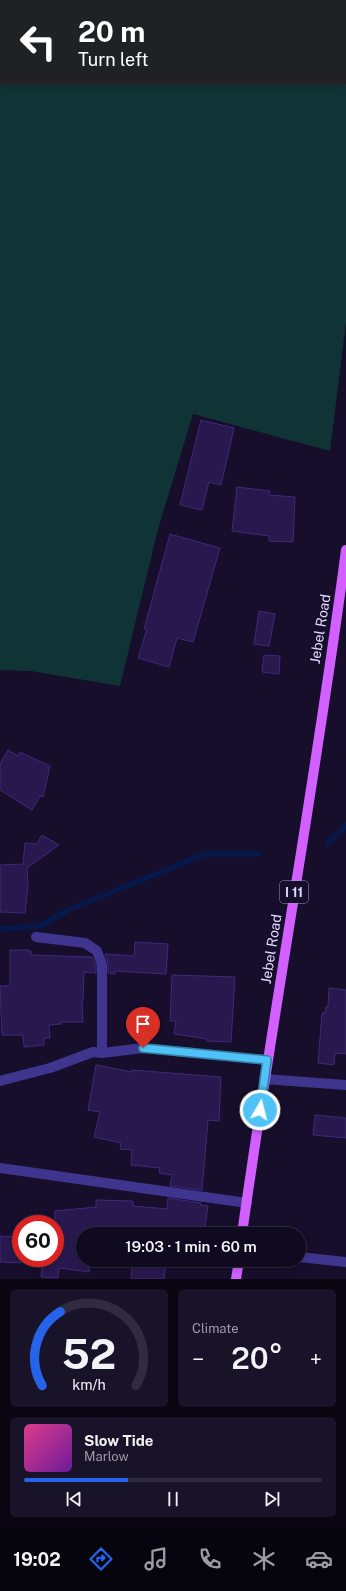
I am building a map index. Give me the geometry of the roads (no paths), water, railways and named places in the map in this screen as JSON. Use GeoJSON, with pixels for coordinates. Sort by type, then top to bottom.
{"type":"FeatureCollection","features":[{"type":"Feature","properties":{"kind":"main road","name":"Jebel Road"},"geometry":{"type":"LineString","coordinates":[[243,1227],[264,1079],[291,915],[346,550]]}},
{"type":"Feature","properties":{"kind":"main road"},"geometry":{"type":"LineString","coordinates":[[236,1279],[238,1267]]}},
{"type":"Feature","properties":{"kind":"street"},"geometry":{"type":"LineString","coordinates":[[36,937],[85,943],[97,951],[102,965],[102,1053]]}},
{"type":"Feature","properties":{"kind":"street"},"geometry":{"type":"LineString","coordinates":[[0,1081],[50,1068],[93,1052],[102,1053],[143,1048],[267,1060]]}},
{"type":"Feature","properties":{"kind":"street"},"geometry":{"type":"LineString","coordinates":[[264,1079],[346,1084]]}},
{"type":"Feature","properties":{"kind":"street"},"geometry":{"type":"LineString","coordinates":[[0,1168],[247,1203]]}},
{"type":"Feature","properties":{"kind":"street"},"geometry":{"type":"LineString","coordinates":[[306,1258],[346,1262]]}},
{"type":"Feature","properties":{"kind":"waterway"},"geometry":{"type":"LineString","coordinates":[[328,843],[346,825]]}},
{"type":"Feature","properties":{"kind":"waterway"},"geometry":{"type":"LineString","coordinates":[[0,929],[40,926],[68,910],[205,854],[259,854]]}}]}
